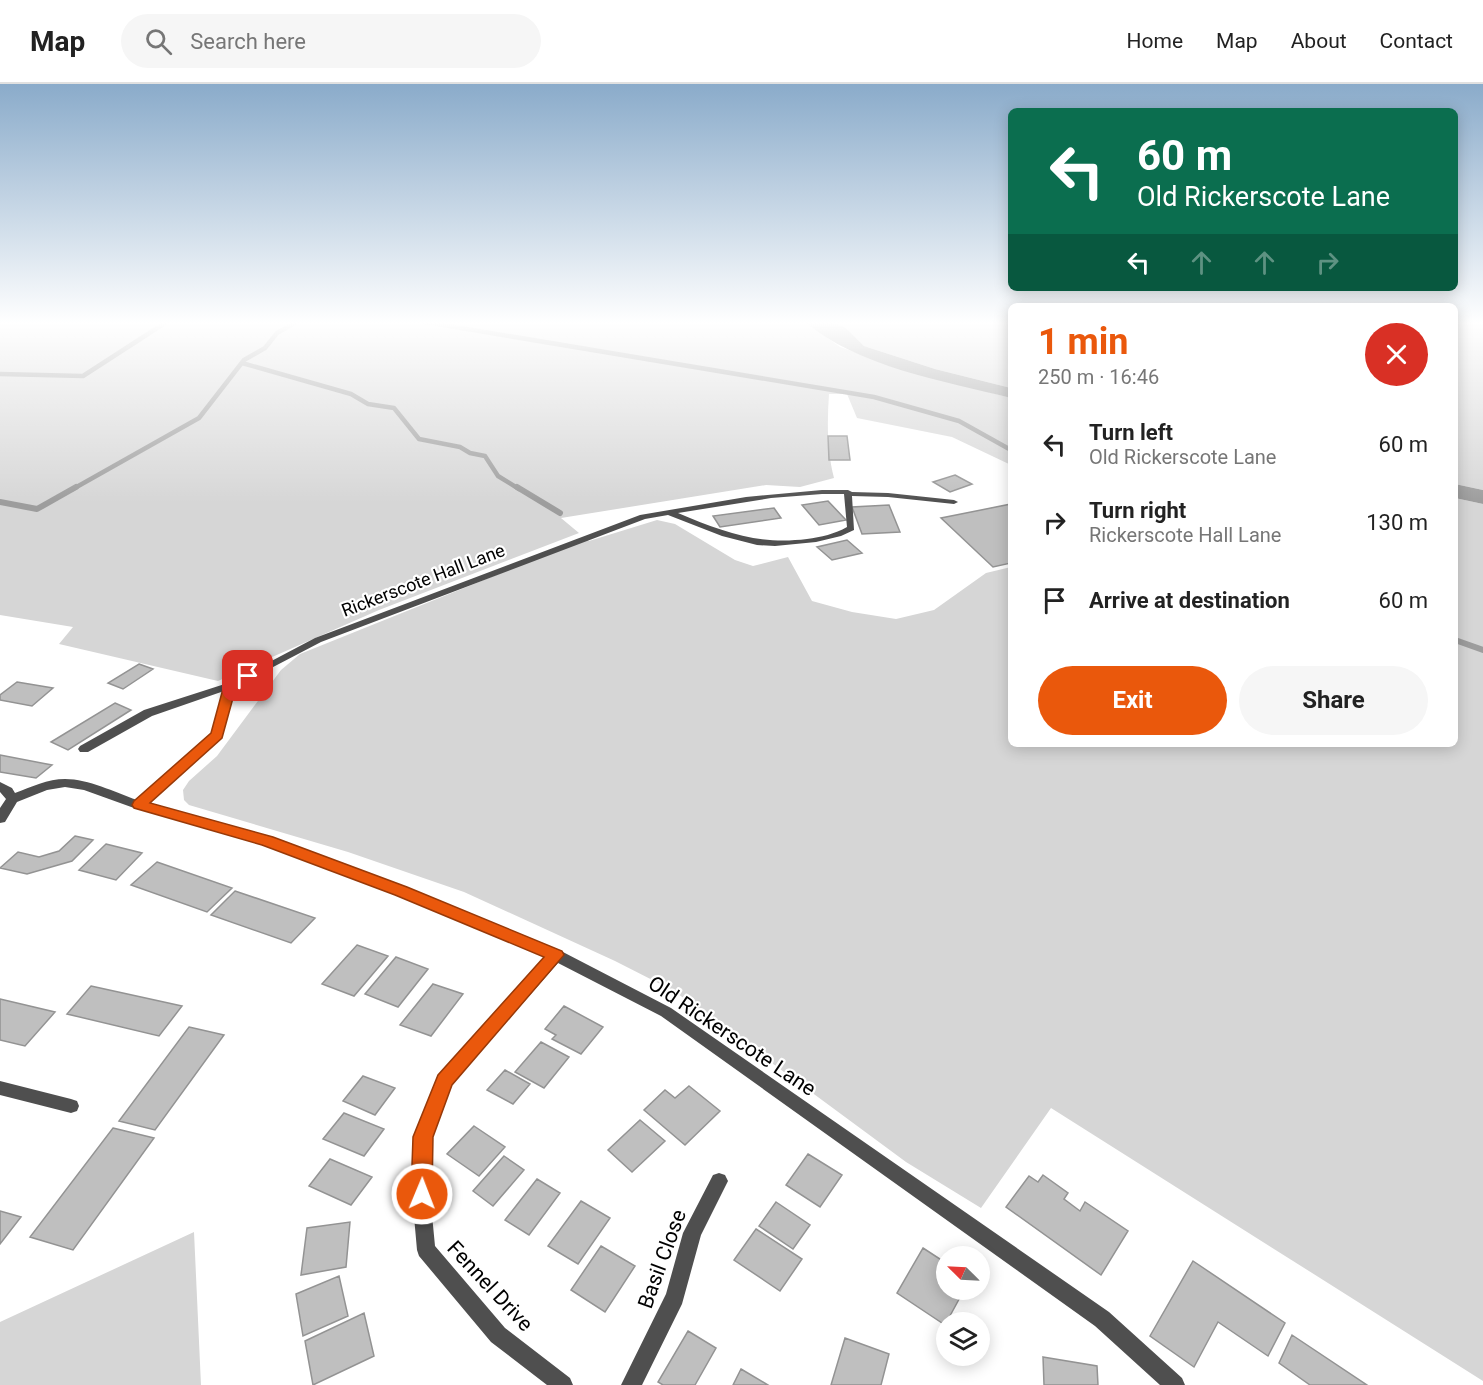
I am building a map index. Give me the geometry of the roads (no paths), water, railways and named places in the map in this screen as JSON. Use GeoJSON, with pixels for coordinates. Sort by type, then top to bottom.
{"type":"FeatureCollection","features":[{"type":"Feature","properties":{"kind":"street"},"geometry":{"type":"LineString","coordinates":[[84,749],[148,713],[231,685]]}},
{"type":"Feature","properties":{"kind":"street"},"geometry":{"type":"LineString","coordinates":[[139,805],[217,735],[231,685]]}},
{"type":"Feature","properties":{"kind":"street","name":"Old Rickerscote Lane"},"geometry":{"type":"LineString","coordinates":[[12,799],[45,786],[65,783],[86,786],[139,805],[267,841],[401,891],[556,955],[666,1012],[1102,1319],[1175,1385]]}},
{"type":"Feature","properties":{"kind":"street"},"geometry":{"type":"LineString","coordinates":[[0,786],[8,791],[12,799],[0,819]]}},
{"type":"Feature","properties":{"kind":"street","name":"Fennel Drive"},"geometry":{"type":"LineString","coordinates":[[556,955],[444,1081],[423,1137],[422,1194],[426,1250],[498,1335],[563,1385]]}},
{"type":"Feature","properties":{"kind":"street"},"geometry":{"type":"LineString","coordinates":[[0,1088],[71,1106]]}},
{"type":"Feature","properties":{"kind":"street","name":"Basil Close"},"geometry":{"type":"LineString","coordinates":[[631,1385],[675,1297],[692,1233],[719,1181]]}},
{"type":"Feature","properties":{"kind":"lane","name":"Rickerscote Hall Lane"},"geometry":{"type":"LineString","coordinates":[[231,685],[318,640],[598,532],[643,517],[814,491],[848,494],[879,492],[908,500],[954,502]]}},
{"type":"Feature","properties":{"kind":"lane"},"geometry":{"type":"LineString","coordinates":[[670,513],[737,541],[787,545],[842,535],[851,528],[848,494]]}},
{"type":"Feature","properties":{"kind":"waterway"},"geometry":{"type":"LineString","coordinates":[[73,489],[199,418],[227,382]]}},
{"type":"Feature","properties":{"kind":"waterway"},"geometry":{"type":"LineString","coordinates":[[308,382],[351,394],[368,404],[394,408],[419,439],[460,447],[470,453],[485,456],[498,476],[519,489]]}},
{"type":"Feature","properties":{"kind":"waterway"},"geometry":{"type":"LineString","coordinates":[[782,382],[874,397],[959,421],[1008,448]]}},
{"type":"Feature","properties":{"kind":"waterway"},"geometry":{"type":"LineString","coordinates":[[0,502],[37,509],[76,487]]}},
{"type":"Feature","properties":{"kind":"waterway"},"geometry":{"type":"LineString","coordinates":[[517,487],[560,513]]}},
{"type":"Feature","properties":{"kind":"waterway"},"geometry":{"type":"LineString","coordinates":[[1458,641],[1483,650]]}}]}
